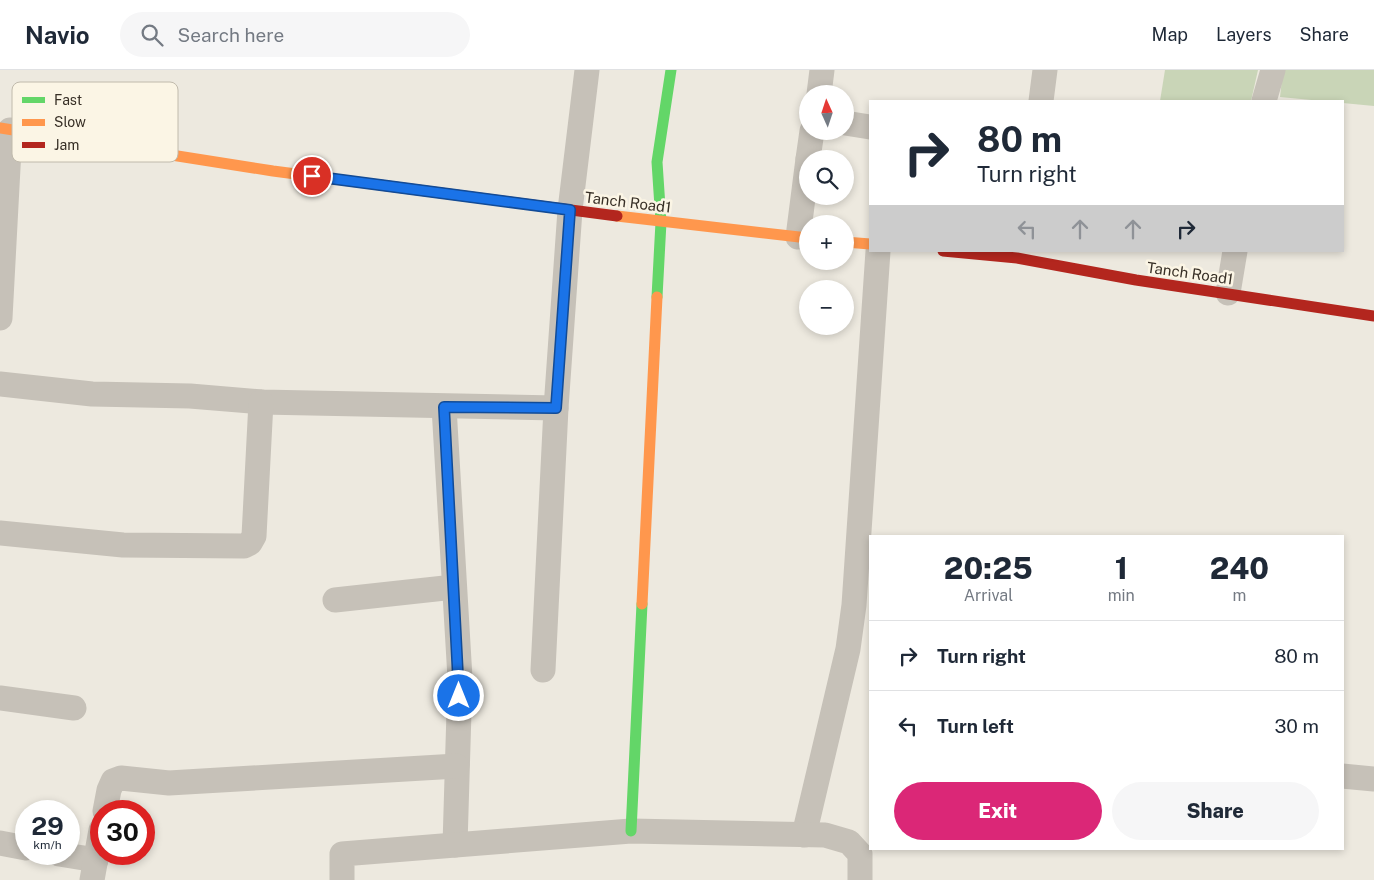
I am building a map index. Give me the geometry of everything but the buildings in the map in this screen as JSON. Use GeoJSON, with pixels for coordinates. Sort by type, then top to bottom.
{"type":"FeatureCollection","features":[{"type":"Feature","properties":{"kind":"street"},"geometry":{"type":"LineString","coordinates":[[542,670],[556,408],[570,210],[587,70]]}},
{"type":"Feature","properties":{"kind":"street"},"geometry":{"type":"LineString","coordinates":[[631,831],[661,222],[657,162],[671,70]]}},
{"type":"Feature","properties":{"kind":"street"},"geometry":{"type":"LineString","coordinates":[[820,85],[822,70]]}},
{"type":"Feature","properties":{"kind":"street"},"geometry":{"type":"LineString","coordinates":[[1040,100],[1045,70]]}},
{"type":"Feature","properties":{"kind":"street"},"geometry":{"type":"LineString","coordinates":[[1264,100],[1273,70]]}},
{"type":"Feature","properties":{"kind":"street"},"geometry":{"type":"LineString","coordinates":[[854,124],[869,127]]}},
{"type":"Feature","properties":{"kind":"street"},"geometry":{"type":"LineString","coordinates":[[0,318],[5,129]]}},
{"type":"Feature","properties":{"kind":"street","name":"Tanch Road1"},"geometry":{"type":"LineString","coordinates":[[178,156],[273,171],[661,222],[799,238]]}},
{"type":"Feature","properties":{"kind":"street"},"geometry":{"type":"LineString","coordinates":[[854,243],[869,244]]}},
{"type":"Feature","properties":{"kind":"street"},"geometry":{"type":"LineString","coordinates":[[804,835],[848,649],[854,605],[878,252]]}},
{"type":"Feature","properties":{"kind":"street","name":"Tanch Road1"},"geometry":{"type":"LineString","coordinates":[[962,252],[1017,255],[1136,280],[1374,316]]}},
{"type":"Feature","properties":{"kind":"street"},"geometry":{"type":"LineString","coordinates":[[1228,293],[1235,252]]}},
{"type":"Feature","properties":{"kind":"street"},"geometry":{"type":"LineString","coordinates":[[0,384],[92,394],[190,396],[261,402],[556,408]]}},
{"type":"Feature","properties":{"kind":"street"},"geometry":{"type":"LineString","coordinates":[[0,533],[123,545],[244,546],[250,543],[254,536],[261,402]]}},
{"type":"Feature","properties":{"kind":"street"},"geometry":{"type":"LineString","coordinates":[[444,407],[460,678],[455,845]]}},
{"type":"Feature","properties":{"kind":"street"},"geometry":{"type":"LineString","coordinates":[[335,600],[454,587]]}},
{"type":"Feature","properties":{"kind":"street"},"geometry":{"type":"LineString","coordinates":[[0,698],[74,708]]}},
{"type":"Feature","properties":{"kind":"street"},"geometry":{"type":"LineString","coordinates":[[107,800],[113,781],[121,778],[169,782],[457,766]]}},
{"type":"Feature","properties":{"kind":"street"},"geometry":{"type":"LineString","coordinates":[[1344,776],[1374,779]]}},
{"type":"Feature","properties":{"kind":"street"},"geometry":{"type":"LineString","coordinates":[[342,880],[342,854],[631,831],[825,835],[849,842],[860,854],[860,880]]}},
{"type":"Feature","properties":{"kind":"street"},"geometry":{"type":"LineString","coordinates":[[0,843],[15,846]]}},
{"type":"Feature","properties":{"kind":"street"},"geometry":{"type":"LineString","coordinates":[[80,864],[94,870]]}},
{"type":"Feature","properties":{"kind":"green space"},"geometry":{"type":"Polygon","coordinates":[[[1165,70],[1258,70],[1251,100],[1160,100],[1165,70]]]}},
{"type":"Feature","properties":{"kind":"green space"},"geometry":{"type":"Polygon","coordinates":[[[1283,70],[1374,70],[1374,106],[1344,103],[1344,100],[1311,100],[1280,97],[1283,70]]]}},
{"type":"Feature","properties":{"kind":"traffic: fast"},"geometry":{"type":"LineString","coordinates":[[657,297],[661,222],[657,162],[671,70]]}},
{"type":"Feature","properties":{"kind":"traffic: fast"},"geometry":{"type":"LineString","coordinates":[[631,831],[642,604]]}},
{"type":"Feature","properties":{"kind":"traffic: slow"},"geometry":{"type":"LineString","coordinates":[[0,128],[12,130]]}},
{"type":"Feature","properties":{"kind":"traffic: slow"},"geometry":{"type":"LineString","coordinates":[[178,156],[380,185]]}},
{"type":"Feature","properties":{"kind":"traffic: slow"},"geometry":{"type":"LineString","coordinates":[[617,216],[799,237]]}},
{"type":"Feature","properties":{"kind":"traffic: slow"},"geometry":{"type":"LineString","coordinates":[[854,243],[869,244]]}},
{"type":"Feature","properties":{"kind":"traffic: slow"},"geometry":{"type":"LineString","coordinates":[[642,604],[657,297]]}},
{"type":"Feature","properties":{"kind":"traffic: jam"},"geometry":{"type":"LineString","coordinates":[[380,185],[617,216]]}},
{"type":"Feature","properties":{"kind":"traffic: jam"},"geometry":{"type":"LineString","coordinates":[[954,252],[1017,258],[1136,280],[1374,316]]}},
{"type":"Feature","properties":{"kind":"route"},"geometry":{"type":"LineString","coordinates":[[312,176],[570,210],[556,408],[444,407],[460,678],[459,696]]}}]}
